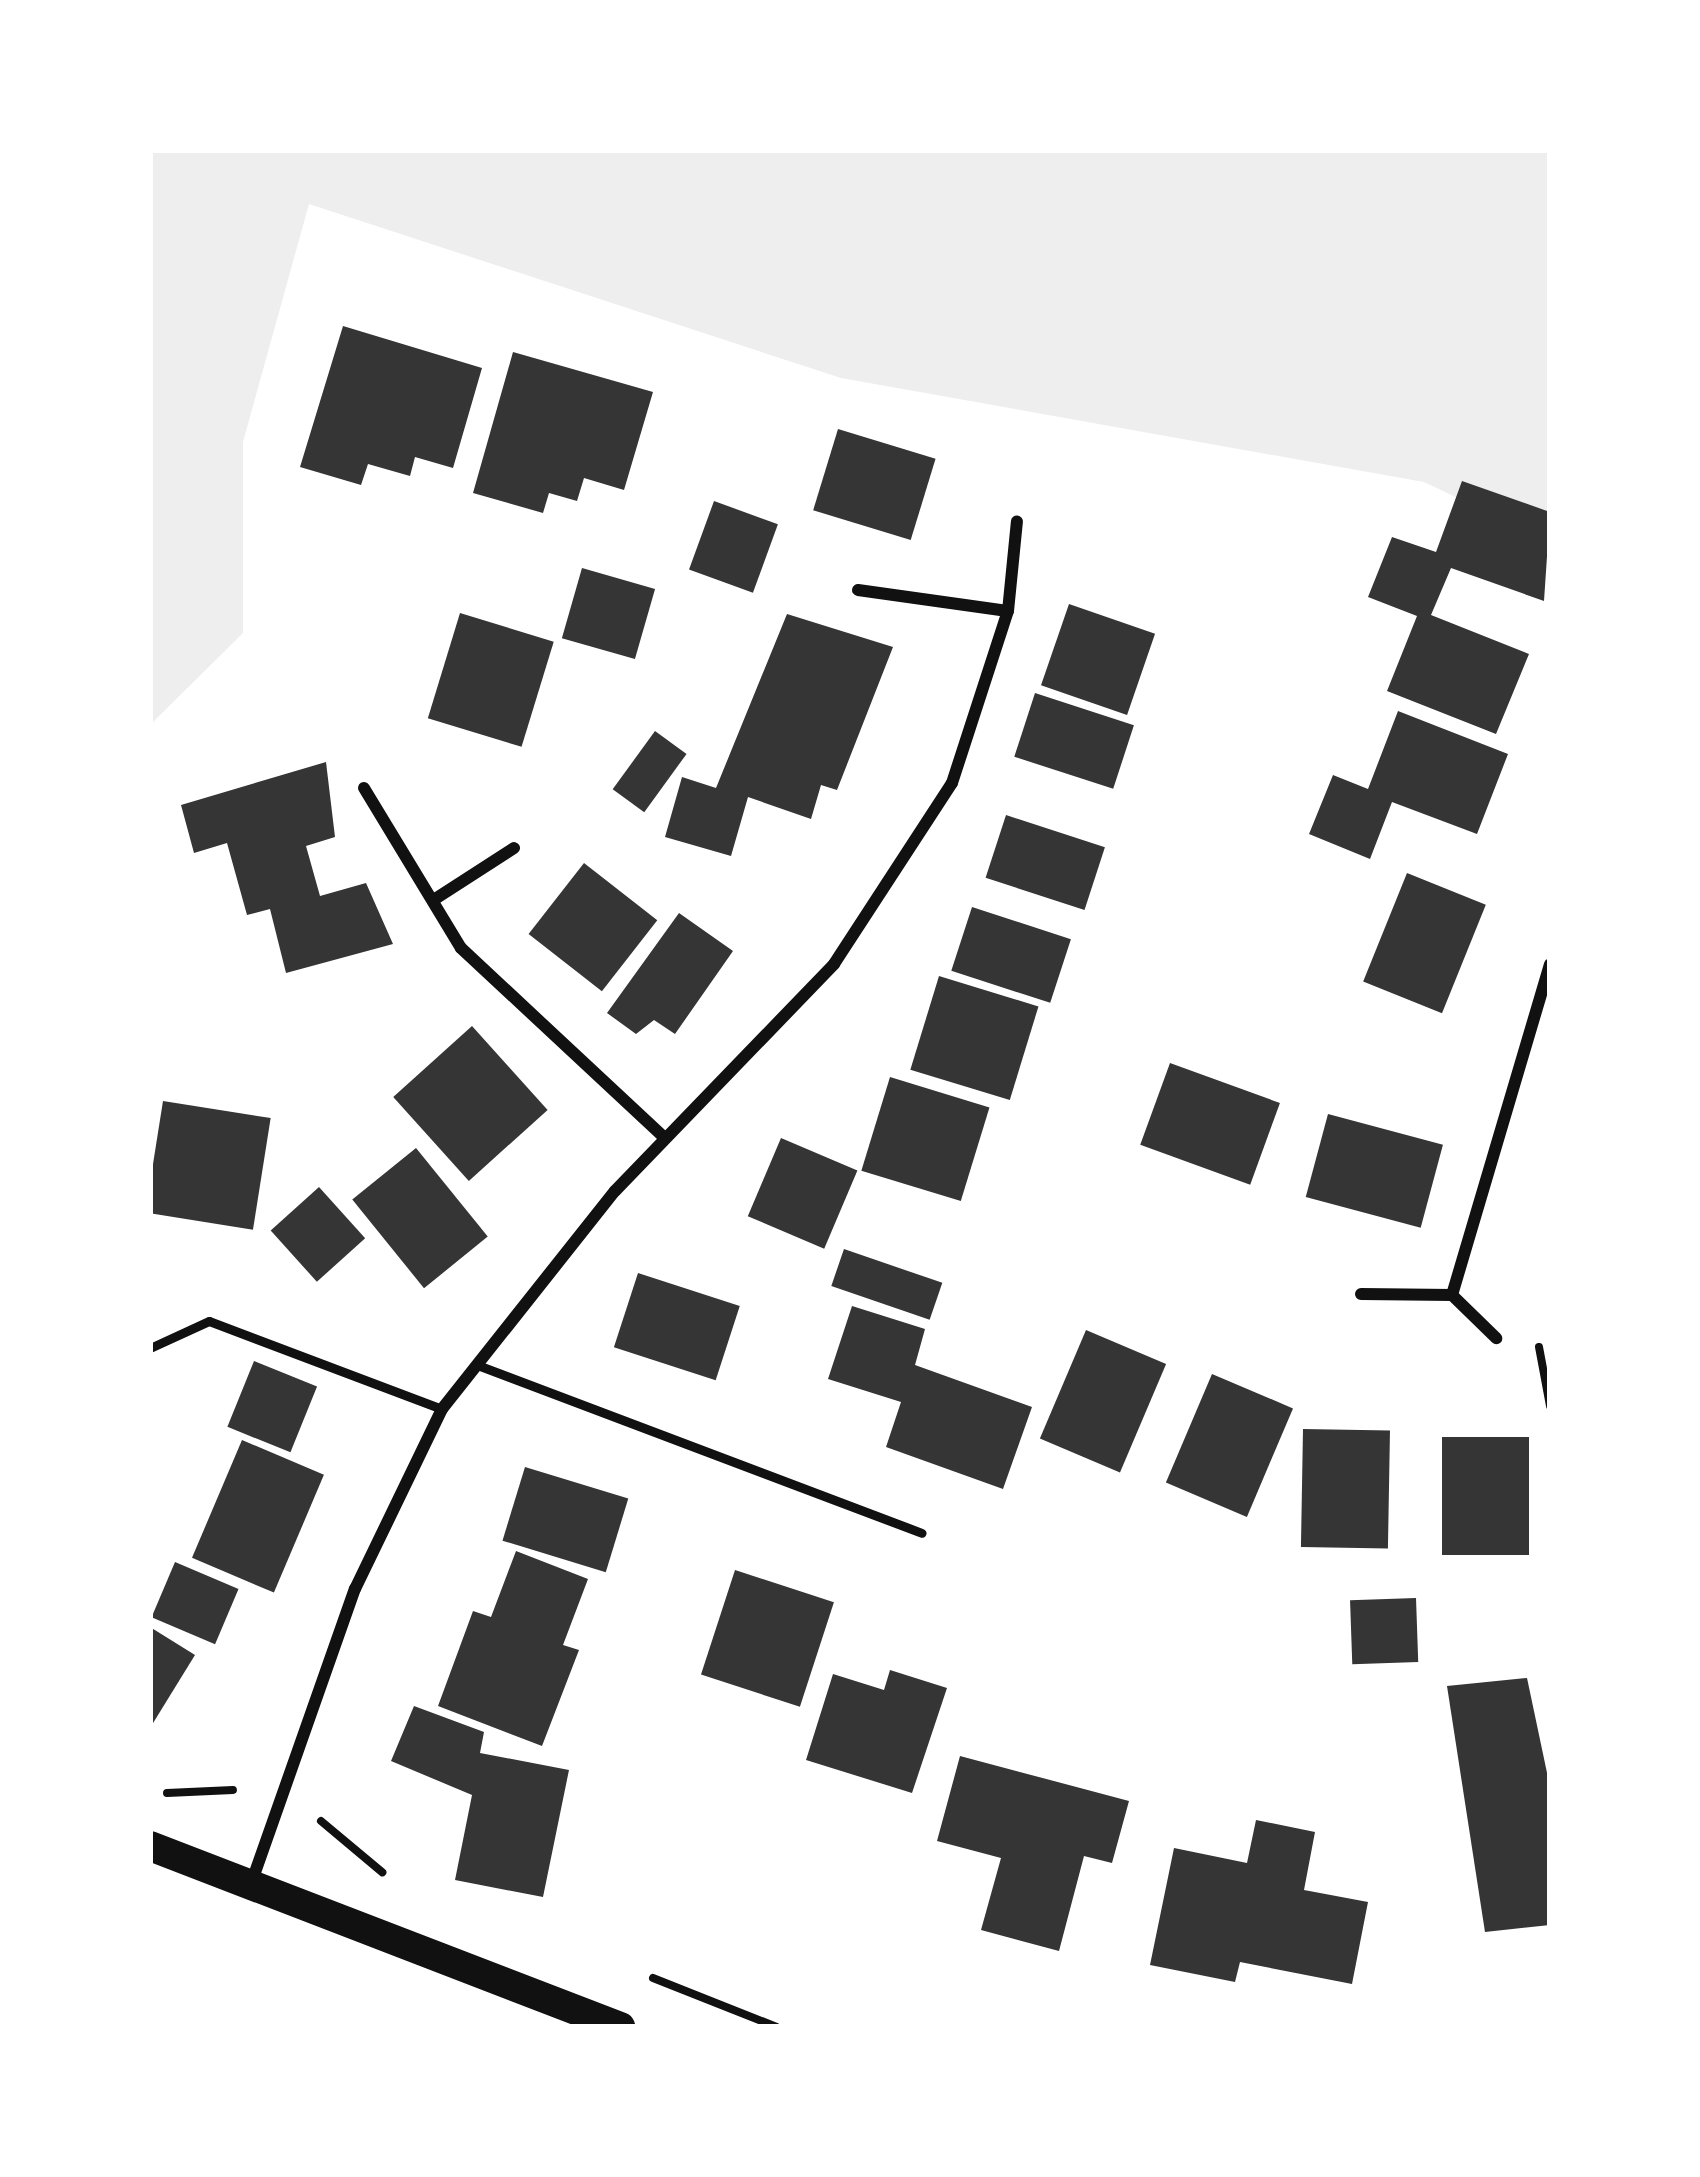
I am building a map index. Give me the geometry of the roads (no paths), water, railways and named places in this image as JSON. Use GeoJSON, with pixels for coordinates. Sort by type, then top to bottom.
{"type":"FeatureCollection","features":[{"type":"Feature","properties":{"kind":"main road"},"geometry":{"type":"LineString","coordinates":[[150,1846],[620,2027]]}},
{"type":"Feature","properties":{"kind":"street"},"geometry":{"type":"LineString","coordinates":[[250,1888],[274,1804],[355,1589],[442,1409],[664,1137],[878,907],[952,783],[1008,611],[1017,521]]}},
{"type":"Feature","properties":{"kind":"street"},"geometry":{"type":"LineString","coordinates":[[858,590],[1008,611]]}},
{"type":"Feature","properties":{"kind":"street"},"geometry":{"type":"LineString","coordinates":[[364,788],[435,899],[460,948],[526,1017],[664,1137]]}},
{"type":"Feature","properties":{"kind":"street"},"geometry":{"type":"LineString","coordinates":[[435,899],[514,848]]}},
{"type":"Feature","properties":{"kind":"street"},"geometry":{"type":"LineString","coordinates":[[1452,1295],[1550,964]]}},
{"type":"Feature","properties":{"kind":"street"},"geometry":{"type":"LineString","coordinates":[[1361,1294],[1452,1295],[1496,1338]]}},
{"type":"Feature","properties":{"kind":"lane"},"geometry":{"type":"LineString","coordinates":[[150,1348],[209,1321],[442,1409]]}},
{"type":"Feature","properties":{"kind":"lane"},"geometry":{"type":"LineString","coordinates":[[480,1366],[921,1532]]}}]}
